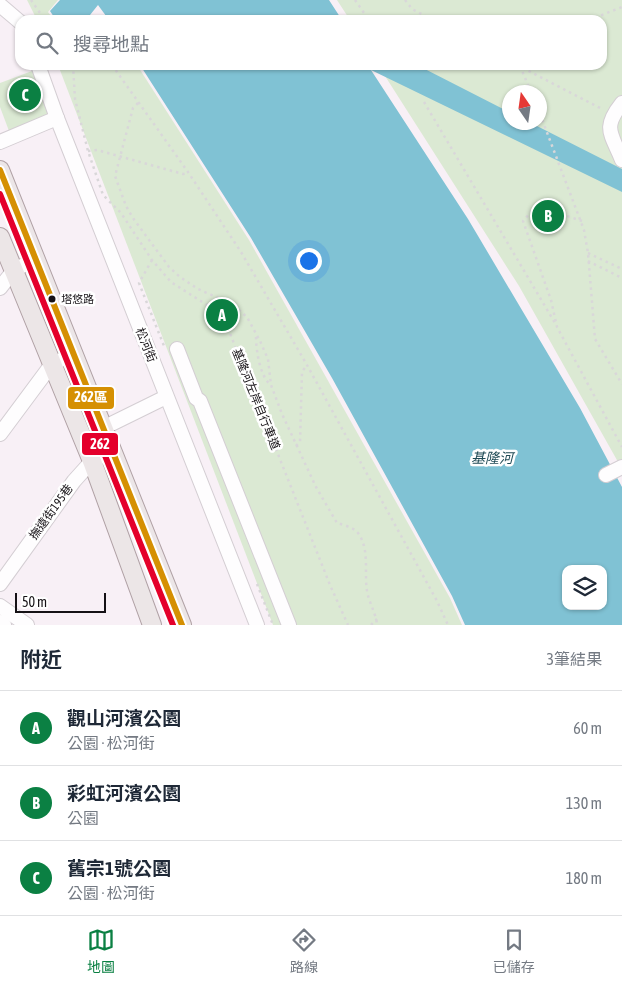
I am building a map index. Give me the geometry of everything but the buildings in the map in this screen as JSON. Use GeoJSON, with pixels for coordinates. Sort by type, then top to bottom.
{"type":"FeatureCollection","features":[{"type":"Feature","properties":{"kind":"main road"},"geometry":{"type":"LineString","coordinates":[[0,170],[182,625]]}},
{"type":"Feature","properties":{"kind":"main road"},"geometry":{"type":"LineString","coordinates":[[0,237],[92,461],[152,625]]}},
{"type":"Feature","properties":{"kind":"street"},"geometry":{"type":"LineString","coordinates":[[0,5],[15,18]]}},
{"type":"Feature","properties":{"kind":"street","name":"松河街"},"geometry":{"type":"LineString","coordinates":[[40,70],[166,397],[257,625]]}},
{"type":"Feature","properties":{"kind":"street"},"geometry":{"type":"LineString","coordinates":[[621,157],[608,126],[622,102]]}},
{"type":"Feature","properties":{"kind":"street"},"geometry":{"type":"LineString","coordinates":[[0,142],[57,118]]}},
{"type":"Feature","properties":{"kind":"street"},"geometry":{"type":"LineString","coordinates":[[0,288],[14,270],[36,260]]}},
{"type":"Feature","properties":{"kind":"street"},"geometry":{"type":"LineString","coordinates":[[177,349],[196,398],[200,401],[289,625]]}},
{"type":"Feature","properties":{"kind":"street"},"geometry":{"type":"LineString","coordinates":[[0,434],[52,364],[74,354]]}},
{"type":"Feature","properties":{"kind":"street"},"geometry":{"type":"LineString","coordinates":[[103,428],[166,397]]}},
{"type":"Feature","properties":{"kind":"street","name":"撫遠街195巷"},"geometry":{"type":"LineString","coordinates":[[0,584],[74,481],[92,461],[112,452]]}},
{"type":"Feature","properties":{"kind":"street"},"geometry":{"type":"LineString","coordinates":[[606,476],[622,467]]}},
{"type":"Feature","properties":{"kind":"street"},"geometry":{"type":"LineString","coordinates":[[0,606],[27,625]]}},
{"type":"Feature","properties":{"kind":"street"},"geometry":{"type":"LineString","coordinates":[[0,622],[4,625]]}},
{"type":"Feature","properties":{"kind":"path"},"geometry":{"type":"LineString","coordinates":[[31,0],[41,15]]}},
{"type":"Feature","properties":{"kind":"path"},"geometry":{"type":"LineString","coordinates":[[355,0],[365,15]]}},
{"type":"Feature","properties":{"kind":"path"},"geometry":{"type":"LineString","coordinates":[[406,0],[412,9],[423,15]]}},
{"type":"Feature","properties":{"kind":"path"},"geometry":{"type":"LineString","coordinates":[[601,15],[622,7]]}},
{"type":"Feature","properties":{"kind":"path","name":"基隆河左岸自行車道"},"geometry":{"type":"LineString","coordinates":[[73,70],[75,99],[80,120],[88,151],[104,194],[121,213],[152,260],[171,282],[207,305],[229,331],[330,585],[348,625]]}},
{"type":"Feature","properties":{"kind":"path"},"geometry":{"type":"LineString","coordinates":[[115,70],[188,172],[241,252],[307,365],[448,625]]}},
{"type":"Feature","properties":{"kind":"path"},"geometry":{"type":"LineString","coordinates":[[521,70],[527,85]]}},
{"type":"Feature","properties":{"kind":"path"},"geometry":{"type":"LineString","coordinates":[[528,70],[602,109],[611,118]]}},
{"type":"Feature","properties":{"kind":"path"},"geometry":{"type":"LineString","coordinates":[[424,102],[557,326],[621,445]]}},
{"type":"Feature","properties":{"kind":"path"},"geometry":{"type":"LineString","coordinates":[[138,103],[133,108],[115,176],[126,206],[169,267],[198,289],[232,304],[247,317],[268,359],[271,385],[296,446],[337,523],[351,527],[358,533],[363,544],[367,565],[366,584],[378,625]]}},
{"type":"Feature","properties":{"kind":"path"},"geometry":{"type":"LineString","coordinates":[[74,120],[80,120]]}},
{"type":"Feature","properties":{"kind":"path"},"geometry":{"type":"LineString","coordinates":[[546,130],[582,221],[588,253],[595,339],[622,384]]}},
{"type":"Feature","properties":{"kind":"path"},"geometry":{"type":"LineString","coordinates":[[88,151],[97,150],[183,174],[188,172]]}},
{"type":"Feature","properties":{"kind":"path"},"geometry":{"type":"LineString","coordinates":[[557,326],[551,300],[523,221],[531,212],[543,208],[582,221]]}},
{"type":"Feature","properties":{"kind":"path"},"geometry":{"type":"LineString","coordinates":[[588,253],[622,269]]}},
{"type":"Feature","properties":{"kind":"path"},"geometry":{"type":"LineString","coordinates":[[588,261],[622,278]]}},
{"type":"Feature","properties":{"kind":"path"},"geometry":{"type":"LineString","coordinates":[[256,335],[259,362],[267,382],[271,385]]}},
{"type":"Feature","properties":{"kind":"path"},"geometry":{"type":"LineString","coordinates":[[296,446],[300,442],[302,372],[307,365]]}},
{"type":"Feature","properties":{"kind":"path"},"geometry":{"type":"LineString","coordinates":[[371,625],[377,619]]}},
{"type":"Feature","properties":{"kind":"green space"},"geometry":{"type":"Polygon","coordinates":[[[27,0],[58,0],[48,12],[50,15],[34,15],[27,0]]]}},
{"type":"Feature","properties":{"kind":"green space"},"geometry":{"type":"Polygon","coordinates":[[[337,0],[622,0],[622,469],[519,286],[381,70],[607,70],[607,15],[347,15],[337,0]]]}},
{"type":"Feature","properties":{"kind":"green space"},"geometry":{"type":"Polygon","coordinates":[[[35,70],[41,70],[57,115],[9,131],[0,107],[0,83],[35,70]]]}},
{"type":"Feature","properties":{"kind":"green space"},"geometry":{"type":"Polygon","coordinates":[[[60,70],[140,70],[249,240],[450,598],[462,625],[273,625],[60,70]]]}},
{"type":"Feature","properties":{"kind":"water"},"geometry":{"type":"Polygon","coordinates":[[[60,0],[329,0],[339,15],[105,15],[98,5],[90,15],[53,15],[50,11],[60,0]]]}},
{"type":"Feature","properties":{"kind":"water","name":"基隆河"},"geometry":{"type":"Polygon","coordinates":[[[143,70],[371,70],[468,219],[580,408],[622,487],[622,625],[465,625],[452,596],[332,378],[251,238],[143,70]]]}},
{"type":"Feature","properties":{"kind":"water","name":"基隆河"},"geometry":{"type":"Polygon","coordinates":[[[371,70],[427,70],[502,108],[502,130],[545,130],[622,169],[622,192],[371,70]]]}},
{"type":"Feature","properties":{"kind":"transit line","name":"262區"},"geometry":{"type":"LineString","coordinates":[[0,170],[182,625]]}},
{"type":"Feature","properties":{"kind":"transit line","name":"262"},"geometry":{"type":"LineString","coordinates":[[0,194],[173,625]]}},
{"type":"Feature","properties":{"kind":"place","name":"舊宗1號公園"},"geometry":{"type":"Point","coordinates":[25,95]}},
{"type":"Feature","properties":{"kind":"place","name":"彩虹河濱公園"},"geometry":{"type":"Point","coordinates":[548,216]}},
{"type":"Feature","properties":{"kind":"place","name":"塔悠路"},"geometry":{"type":"Point","coordinates":[52,299]}},
{"type":"Feature","properties":{"kind":"place","name":"觀山河濱公園"},"geometry":{"type":"Point","coordinates":[222,315]}}]}
